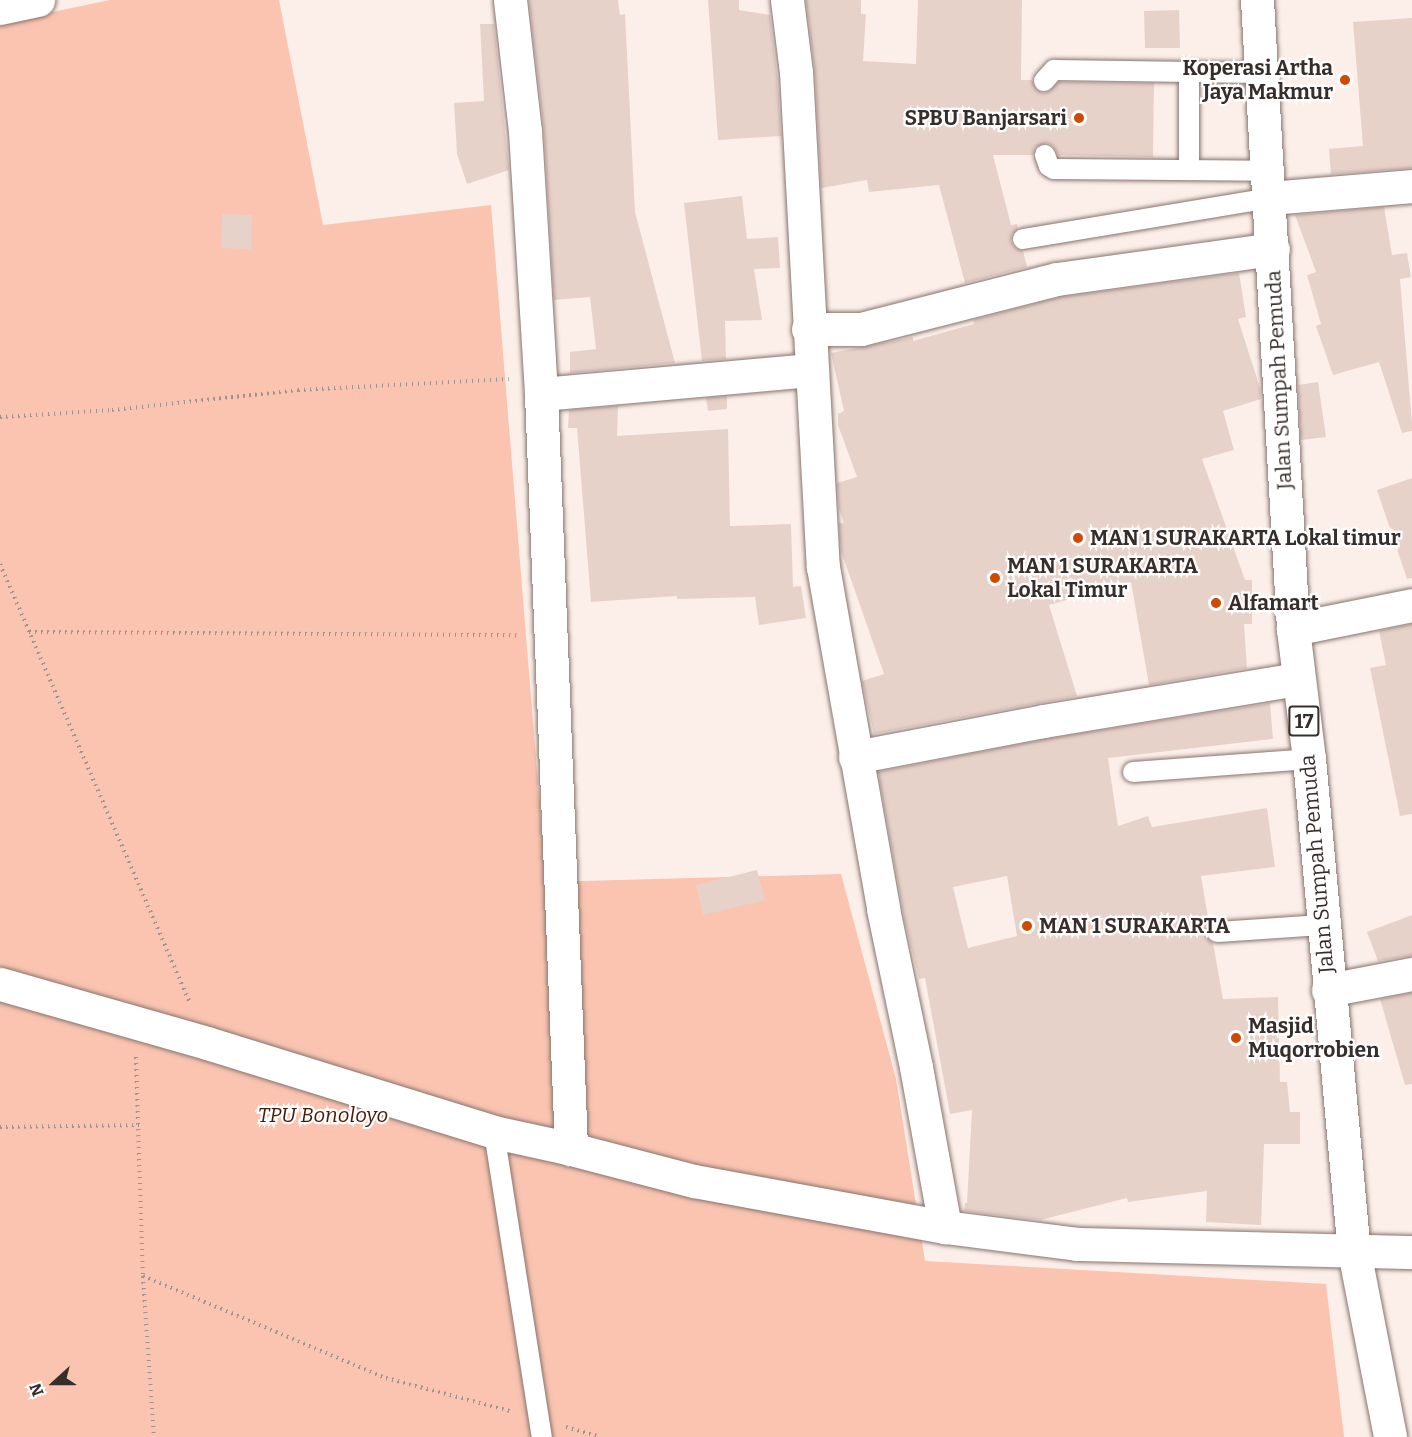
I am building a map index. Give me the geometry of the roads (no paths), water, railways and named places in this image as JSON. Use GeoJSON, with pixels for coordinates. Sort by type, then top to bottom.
{"type":"FeatureCollection","features":[{"type":"Feature","properties":{"kind":"main road"},"geometry":{"type":"LineString","coordinates":[[0,8],[38,0]]}},
{"type":"Feature","properties":{"kind":"main road"},"geometry":{"type":"LineString","coordinates":[[510,0],[525,131],[540,386],[572,1149]]}},
{"type":"Feature","properties":{"kind":"main road"},"geometry":{"type":"LineString","coordinates":[[787,0],[796,72],[808,329],[823,567],[855,757],[945,1227]]}},
{"type":"Feature","properties":{"kind":"main road","name":"Jalan Sumpah Pemuda"},"geometry":{"type":"LineString","coordinates":[[1257,0],[1293,629],[1309,759],[1328,990],[1354,1251],[1389,1437]]}},
{"type":"Feature","properties":{"kind":"main road"},"geometry":{"type":"LineString","coordinates":[[1269,184],[1412,186]]}},
{"type":"Feature","properties":{"kind":"main road"},"geometry":{"type":"LineString","coordinates":[[808,329],[861,329],[1057,279],[1273,249]]}},
{"type":"Feature","properties":{"kind":"main road"},"geometry":{"type":"LineString","coordinates":[[540,386],[811,370]]}},
{"type":"Feature","properties":{"kind":"main road"},"geometry":{"type":"LineString","coordinates":[[1293,629],[1412,604]]}},
{"type":"Feature","properties":{"kind":"main road"},"geometry":{"type":"LineString","coordinates":[[855,757],[1043,721],[1298,679]]}},
{"type":"Feature","properties":{"kind":"main road"},"geometry":{"type":"LineString","coordinates":[[1328,990],[1412,974]]}},
{"type":"Feature","properties":{"kind":"main road"},"geometry":{"type":"LineString","coordinates":[[0,984],[207,1043],[494,1132],[572,1149],[694,1181],[945,1227],[1077,1244],[1412,1252]]}},
{"type":"Feature","properties":{"kind":"lane"},"geometry":{"type":"LineString","coordinates":[[1044,81],[1054,70],[1261,73]]}},
{"type":"Feature","properties":{"kind":"lane"},"geometry":{"type":"LineString","coordinates":[[1189,71],[1190,170]]}},
{"type":"Feature","properties":{"kind":"lane"},"geometry":{"type":"LineString","coordinates":[[1045,155],[1049,166],[1054,169],[1190,170],[1269,184]]}},
{"type":"Feature","properties":{"kind":"lane"},"geometry":{"type":"LineString","coordinates":[[1023,239],[1269,184]]}},
{"type":"Feature","properties":{"kind":"lane"},"geometry":{"type":"LineString","coordinates":[[1133,772],[1309,759]]}},
{"type":"Feature","properties":{"kind":"lane"},"geometry":{"type":"LineString","coordinates":[[1217,932],[1323,925]]}},
{"type":"Feature","properties":{"kind":"lane"},"geometry":{"type":"LineString","coordinates":[[494,1132],[541,1428]]}},
{"type":"Feature","properties":{"kind":"place","name":"Koperasi Artha Jaya Makmur"},"geometry":{"type":"Point","coordinates":[1345,80]}},
{"type":"Feature","properties":{"kind":"place","name":"SPBU Banjarsari"},"geometry":{"type":"Point","coordinates":[1079,118]}},
{"type":"Feature","properties":{"kind":"place","name":"MAN 1 SURAKARTA Lokal timur"},"geometry":{"type":"Point","coordinates":[1078,538]}},
{"type":"Feature","properties":{"kind":"place","name":"MAN 1 SURAKARTA Lokal Timur"},"geometry":{"type":"Point","coordinates":[995,578]}},
{"type":"Feature","properties":{"kind":"place","name":"Alfamart"},"geometry":{"type":"Point","coordinates":[1216,603]}},
{"type":"Feature","properties":{"kind":"place","name":"MAN 1 SURAKARTA"},"geometry":{"type":"Point","coordinates":[1027,926]}},
{"type":"Feature","properties":{"kind":"place","name":"Masjid Muqorrobien"},"geometry":{"type":"Point","coordinates":[1236,1038]}},
{"type":"Feature","properties":{"kind":"park label","name":"TPU Bonoloyo"},"geometry":{"type":"Point","coordinates":[323,1115]}}]}
